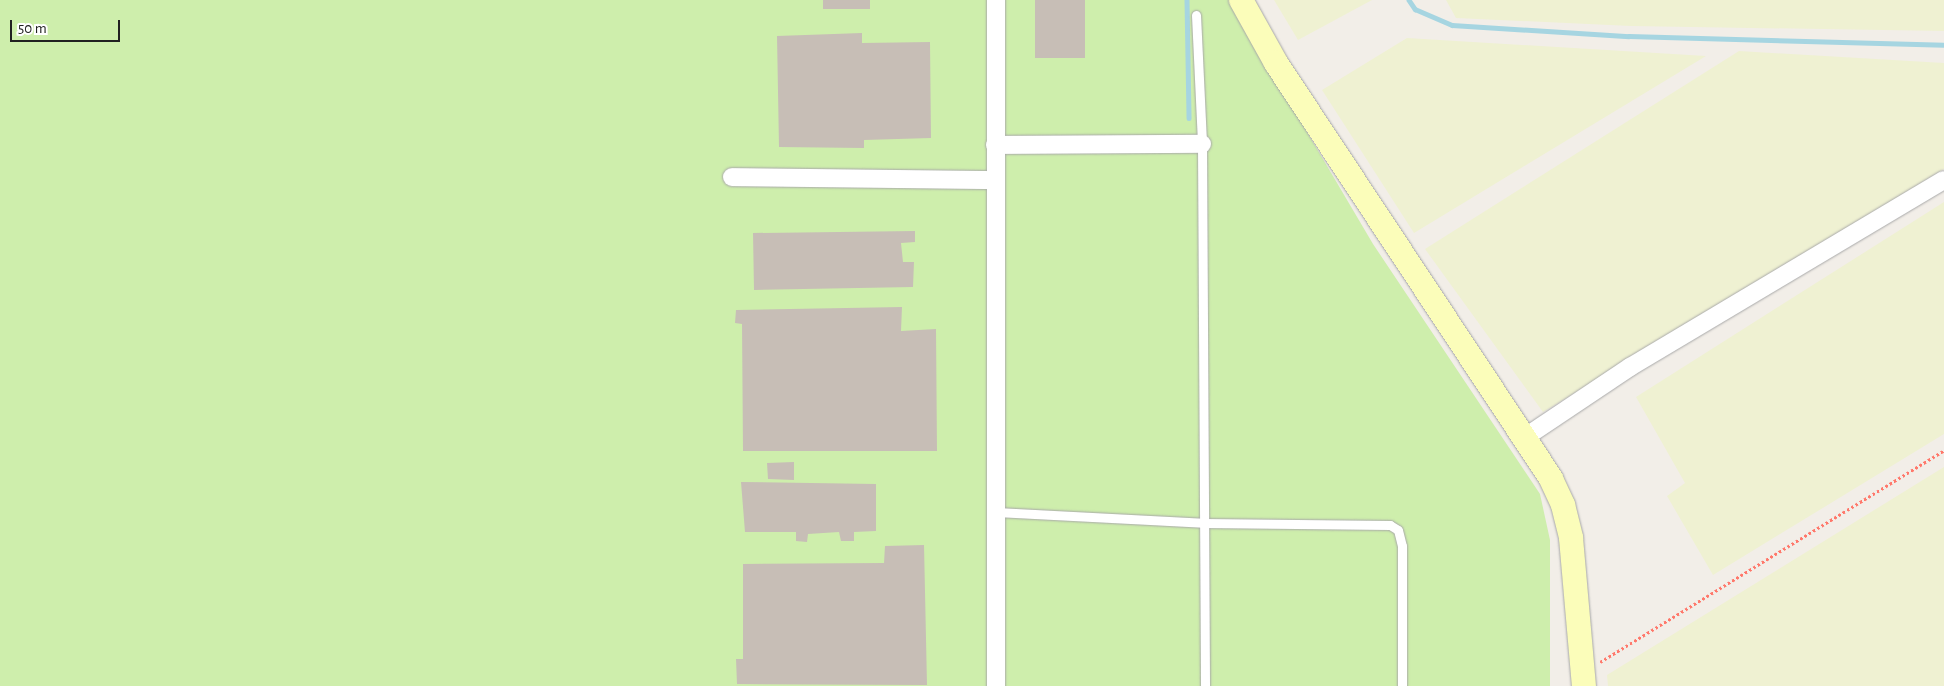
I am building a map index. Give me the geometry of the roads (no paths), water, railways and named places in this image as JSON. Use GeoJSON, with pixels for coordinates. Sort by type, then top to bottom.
{"type":"FeatureCollection","features":[{"type":"Feature","properties":{"kind":"street"},"geometry":{"type":"LineString","coordinates":[[996,0],[996,686]]}},
{"type":"Feature","properties":{"kind":"street"},"geometry":{"type":"LineString","coordinates":[[1241,0],[1276,63],[1551,479],[1563,505],[1571,538],[1584,679]]}},
{"type":"Feature","properties":{"kind":"street"},"geometry":{"type":"LineString","coordinates":[[995,145],[1202,144]]}},
{"type":"Feature","properties":{"kind":"street"},"geometry":{"type":"LineString","coordinates":[[732,177],[996,180]]}},
{"type":"Feature","properties":{"kind":"street"},"geometry":{"type":"LineString","coordinates":[[1524,438],[1630,368],[1944,180]]}},
{"type":"Feature","properties":{"kind":"lane"},"geometry":{"type":"LineString","coordinates":[[1196,14],[1202,144],[1205,686]]}},
{"type":"Feature","properties":{"kind":"lane"},"geometry":{"type":"LineString","coordinates":[[996,512],[1203,523],[1390,525],[1398,530],[1402,546],[1402,686]]}},
{"type":"Feature","properties":{"kind":"waterway"},"geometry":{"type":"LineString","coordinates":[[1187,0],[1189,118]]}},
{"type":"Feature","properties":{"kind":"waterway"},"geometry":{"type":"LineString","coordinates":[[1409,0],[1415,9],[1452,25],[1629,36],[1944,45]]}}]}
